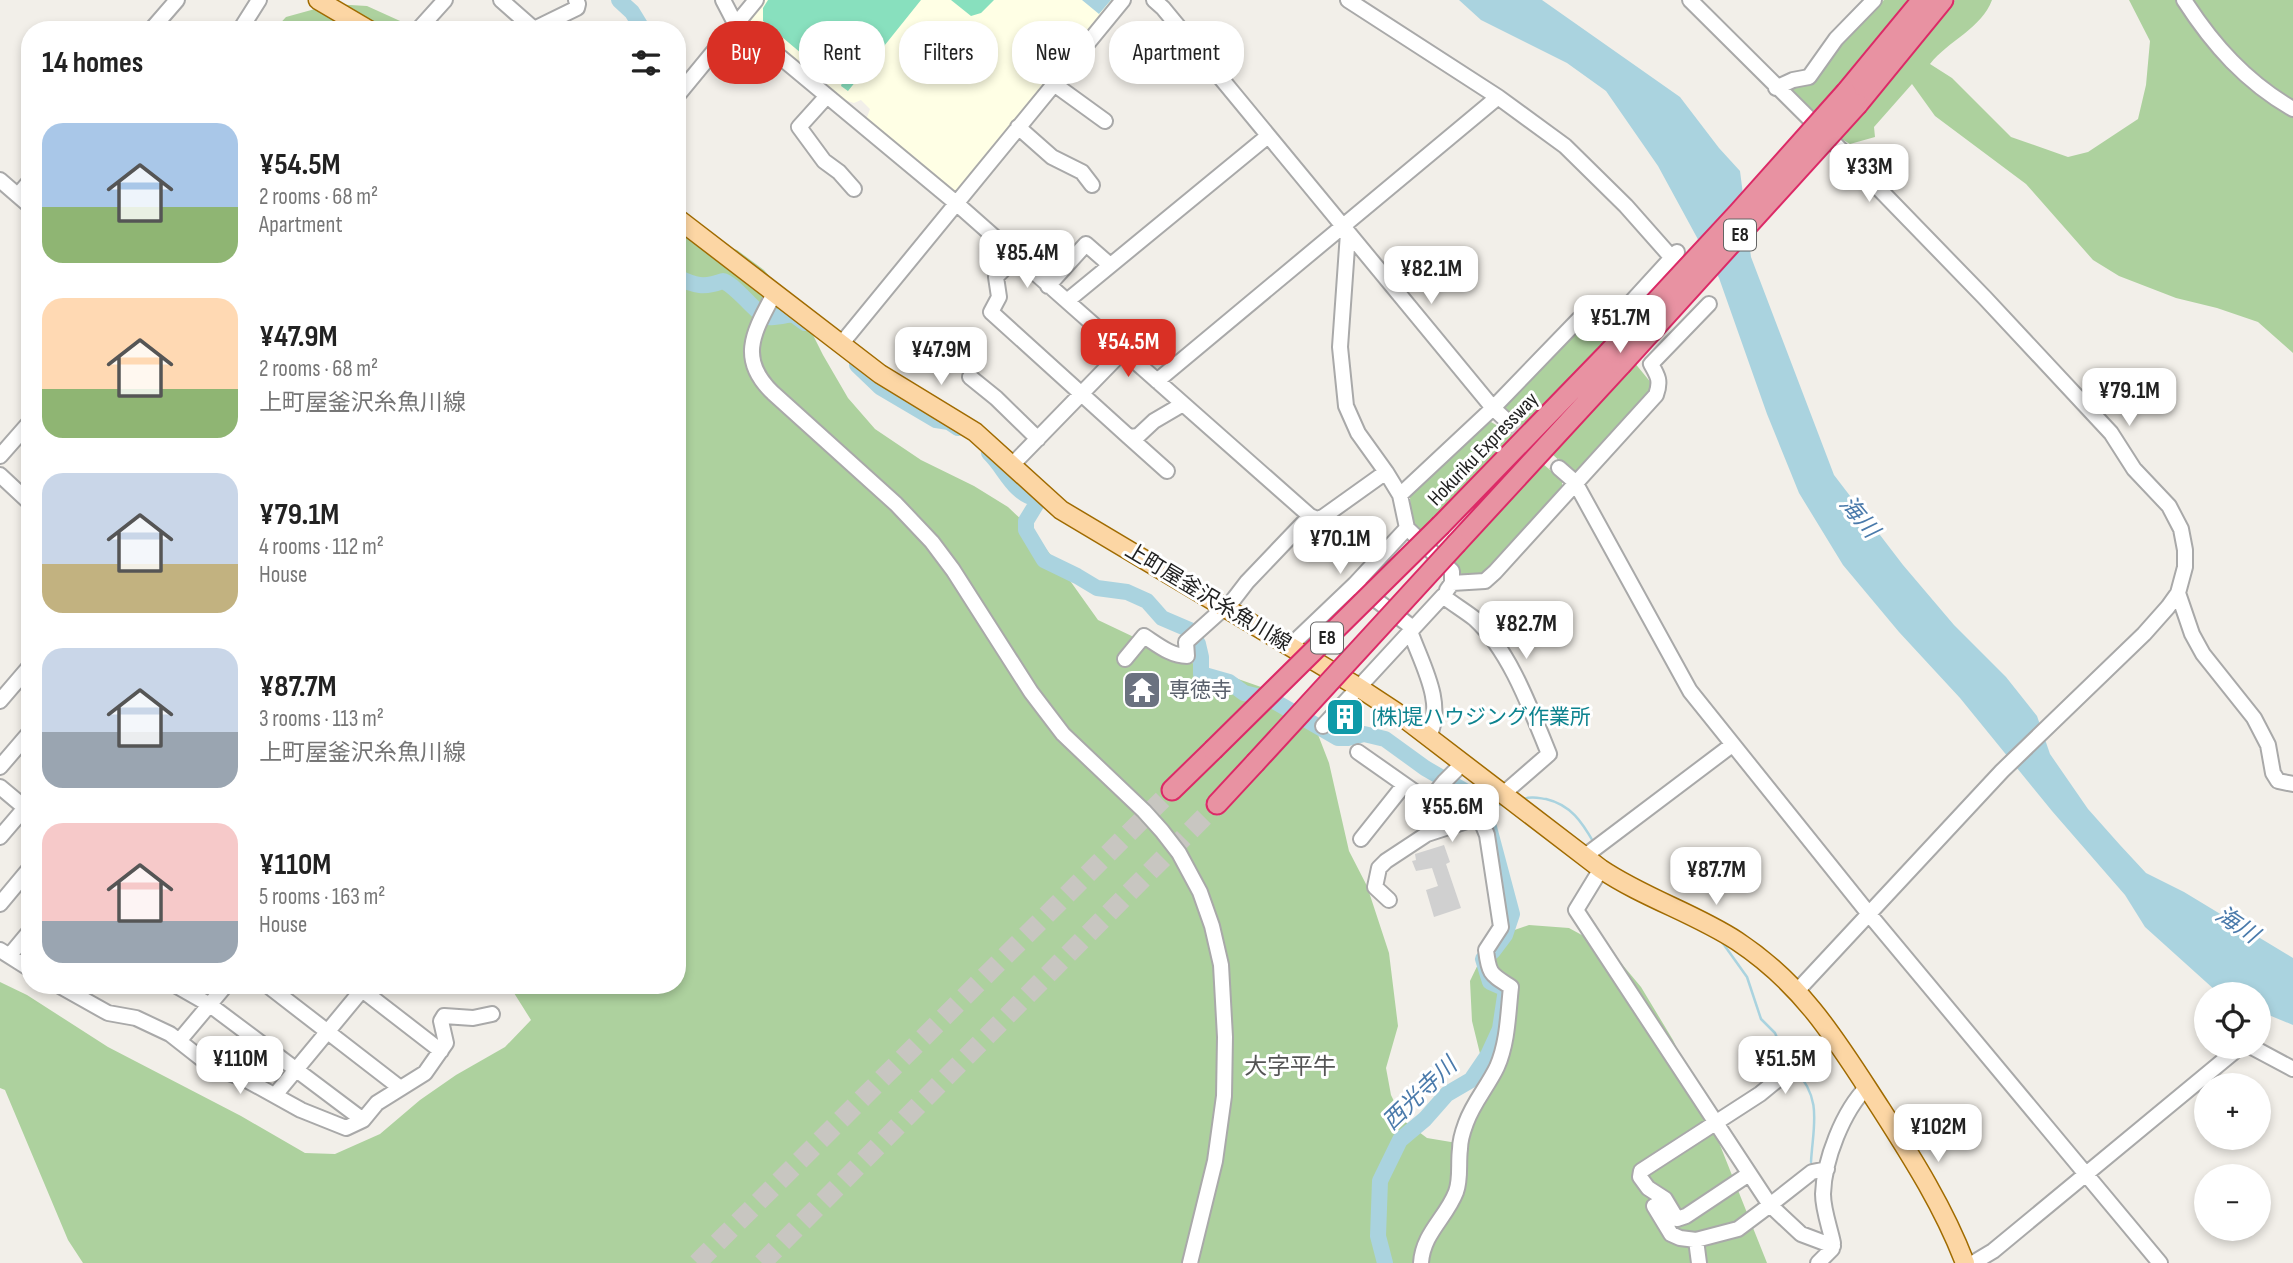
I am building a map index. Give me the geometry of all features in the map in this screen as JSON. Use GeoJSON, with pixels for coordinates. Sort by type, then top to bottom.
{"type":"FeatureCollection","features":[{"type":"Feature","properties":{"kind":"highway","name":"Hokuriku Expressway"},"geometry":{"type":"LineString","coordinates":[[1852,98],[1922,0]]}},
{"type":"Feature","properties":{"kind":"highway","name":"Hokuriku Expressway"},"geometry":{"type":"LineString","coordinates":[[1217,804],[1457,543],[1738,214],[1943,0]]}},
{"type":"Feature","properties":{"kind":"highway","name":"Hokuriku Expressway"},"geometry":{"type":"LineString","coordinates":[[1172,790],[1615,358]]}},
{"type":"Feature","properties":{"kind":"main road"},"geometry":{"type":"LineString","coordinates":[[318,0],[354,21]]}},
{"type":"Feature","properties":{"kind":"main road","name":"上町屋釜沢糸魚川線"},"geometry":{"type":"LineString","coordinates":[[686,225],[880,374],[975,432],[1046,498],[1075,519],[1358,687],[1429,737],[1601,869],[1634,890],[1699,920],[1736,941],[1772,968],[1797,991],[1835,1038],[1934,1196],[1965,1263]]}},
{"type":"Feature","properties":{"kind":"street"},"geometry":{"type":"LineString","coordinates":[[159,21],[177,0]]}},
{"type":"Feature","properties":{"kind":"street"},"geometry":{"type":"LineString","coordinates":[[246,21],[259,0]]}},
{"type":"Feature","properties":{"kind":"street"},"geometry":{"type":"LineString","coordinates":[[426,21],[445,0]]}},
{"type":"Feature","properties":{"kind":"street"},"geometry":{"type":"LineString","coordinates":[[501,0],[525,21]]}},
{"type":"Feature","properties":{"kind":"street"},"geometry":{"type":"LineString","coordinates":[[550,21],[577,8],[576,0]]}},
{"type":"Feature","properties":{"kind":"street"},"geometry":{"type":"LineString","coordinates":[[723,0],[736,21]]}},
{"type":"Feature","properties":{"kind":"street"},"geometry":{"type":"LineString","coordinates":[[739,21],[756,0]]}},
{"type":"Feature","properties":{"kind":"street"},"geometry":{"type":"LineString","coordinates":[[1095,34],[1123,0]]}},
{"type":"Feature","properties":{"kind":"street"},"geometry":{"type":"LineString","coordinates":[[1154,0],[1493,408],[1507,421]]}},
{"type":"Feature","properties":{"kind":"street"},"geometry":{"type":"LineString","coordinates":[[1349,0],[1499,97],[1565,146],[1675,255],[1614,322]]}},
{"type":"Feature","properties":{"kind":"street"},"geometry":{"type":"LineString","coordinates":[[1690,0],[1851,160],[2111,433],[2134,469],[2169,506],[2181,529],[2185,550],[2185,567],[2178,593],[2144,634],[2002,771],[1797,991]]}},
{"type":"Feature","properties":{"kind":"street"},"geometry":{"type":"LineString","coordinates":[[1776,88],[1793,80],[1809,77],[1836,39],[1874,0]]}},
{"type":"Feature","properties":{"kind":"street"},"geometry":{"type":"LineString","coordinates":[[2184,0],[2198,23],[2250,81],[2293,109]]}},
{"type":"Feature","properties":{"kind":"street"},"geometry":{"type":"LineString","coordinates":[[686,85],[707,60]]}},
{"type":"Feature","properties":{"kind":"street"},"geometry":{"type":"LineString","coordinates":[[785,62],[956,203],[1310,516],[1317,519],[1323,517],[1386,471]]}},
{"type":"Feature","properties":{"kind":"street"},"geometry":{"type":"LineString","coordinates":[[842,343],[1054,84],[1105,121]]}},
{"type":"Feature","properties":{"kind":"street"},"geometry":{"type":"LineString","coordinates":[[827,96],[799,127],[824,161],[839,172],[854,189]]}},
{"type":"Feature","properties":{"kind":"street"},"geometry":{"type":"LineString","coordinates":[[1157,381],[1345,230],[1499,97]]}},
{"type":"Feature","properties":{"kind":"street"},"geometry":{"type":"LineString","coordinates":[[1018,127],[1052,157],[1082,172],[1092,185]]}},
{"type":"Feature","properties":{"kind":"street"},"geometry":{"type":"LineString","coordinates":[[1067,301],[1268,136]]}},
{"type":"Feature","properties":{"kind":"street"},"geometry":{"type":"LineString","coordinates":[[0,180],[21,198]]}},
{"type":"Feature","properties":{"kind":"street"},"geometry":{"type":"LineString","coordinates":[[18,195],[21,192]]}},
{"type":"Feature","properties":{"kind":"street"},"geometry":{"type":"LineString","coordinates":[[1322,726],[1452,583],[1452,571],[1407,528],[1400,495],[1358,433],[1346,406],[1340,347],[1345,230]]}},
{"type":"Feature","properties":{"kind":"street"},"geometry":{"type":"LineString","coordinates":[[1048,286],[1086,244],[1110,265]]}},
{"type":"Feature","properties":{"kind":"street"},"geometry":{"type":"LineString","coordinates":[[1016,257],[996,278],[999,297],[991,312],[1167,471]]}},
{"type":"Feature","properties":{"kind":"street"},"geometry":{"type":"LineString","coordinates":[[775,292],[753,340],[752,362],[760,378],[773,393],[896,504],[932,542],[953,570],[1031,692],[1063,733],[1162,831],[1179,853],[1203,899],[1221,965],[1225,1037],[1224,1096],[1215,1161],[1191,1263]]}},
{"type":"Feature","properties":{"kind":"street"},"geometry":{"type":"LineString","coordinates":[[1651,364],[1709,304]]}},
{"type":"Feature","properties":{"kind":"street"},"geometry":{"type":"LineString","coordinates":[[1400,495],[1493,408],[1579,319],[1591,315],[1602,316],[1614,322],[1651,364],[1660,384],[1656,395],[1495,572],[1485,581],[1452,583]]}},
{"type":"Feature","properties":{"kind":"street"},"geometry":{"type":"LineString","coordinates":[[1012,466],[1123,351]]}},
{"type":"Feature","properties":{"kind":"street"},"geometry":{"type":"LineString","coordinates":[[970,377],[1038,439]]}},
{"type":"Feature","properties":{"kind":"street"},"geometry":{"type":"LineString","coordinates":[[1129,437],[1138,436],[1154,421],[1183,404]]}},
{"type":"Feature","properties":{"kind":"street"},"geometry":{"type":"LineString","coordinates":[[0,456],[21,432]]}},
{"type":"Feature","properties":{"kind":"street"},"geometry":{"type":"LineString","coordinates":[[1559,468],[1575,482],[1690,691],[1869,914],[2160,1263]]}},
{"type":"Feature","properties":{"kind":"street"},"geometry":{"type":"LineString","coordinates":[[0,475],[21,495]]}},
{"type":"Feature","properties":{"kind":"street"},"geometry":{"type":"LineString","coordinates":[[1125,659],[1144,636],[1166,650],[1179,656],[1187,656],[1186,642],[1226,608],[1310,516]]}},
{"type":"Feature","properties":{"kind":"street"},"geometry":{"type":"LineString","coordinates":[[1290,646],[1355,584],[1407,528]]}},
{"type":"Feature","properties":{"kind":"street"},"geometry":{"type":"LineString","coordinates":[[1355,584],[1412,630],[1435,700],[1433,729],[1429,737]]}},
{"type":"Feature","properties":{"kind":"street"},"geometry":{"type":"LineString","coordinates":[[2178,593],[2192,634],[2203,654],[2259,727],[2268,745],[2273,773],[2278,780],[2293,784]]}},
{"type":"Feature","properties":{"kind":"street"},"geometry":{"type":"LineString","coordinates":[[1389,900],[1376,887],[1379,868],[1415,840],[1472,819],[1499,791],[1549,754],[1522,688],[1494,643],[1475,620],[1443,596]]}},
{"type":"Feature","properties":{"kind":"street"},"geometry":{"type":"LineString","coordinates":[[0,701],[21,676]]}},
{"type":"Feature","properties":{"kind":"street"},"geometry":{"type":"LineString","coordinates":[[0,767],[21,742]]}},
{"type":"Feature","properties":{"kind":"street"},"geometry":{"type":"LineString","coordinates":[[1585,856],[1732,745]]}},
{"type":"Feature","properties":{"kind":"street"},"geometry":{"type":"LineString","coordinates":[[1358,752],[1459,823]]}},
{"type":"Feature","properties":{"kind":"street"},"geometry":{"type":"LineString","coordinates":[[1428,802],[1463,763]]}},
{"type":"Feature","properties":{"kind":"street"},"geometry":{"type":"LineString","coordinates":[[1361,839],[1404,785]]}},
{"type":"Feature","properties":{"kind":"street"},"geometry":{"type":"LineString","coordinates":[[0,787],[21,802]]}},
{"type":"Feature","properties":{"kind":"street"},"geometry":{"type":"LineString","coordinates":[[1421,1263],[1427,1236],[1455,1196],[1465,1125],[1497,1065],[1509,1009],[1511,987],[1489,971],[1486,950],[1501,927],[1487,835],[1478,813]]}},
{"type":"Feature","properties":{"kind":"street"},"geometry":{"type":"LineString","coordinates":[[0,837],[21,814]]}},
{"type":"Feature","properties":{"kind":"street"},"geometry":{"type":"LineString","coordinates":[[1601,869],[1576,909],[1770,1205],[1801,1234],[1833,1246]]}},
{"type":"Feature","properties":{"kind":"street"},"geometry":{"type":"LineString","coordinates":[[0,904],[21,882]]}},
{"type":"Feature","properties":{"kind":"street"},"geometry":{"type":"LineString","coordinates":[[21,939],[5,952],[21,963]]}},
{"type":"Feature","properties":{"kind":"street"},"geometry":{"type":"LineString","coordinates":[[84,994],[107,1013],[136,1018],[170,1034],[212,1067],[243,1078],[301,1110],[346,1128],[363,1120],[377,1103],[399,1087],[425,1073],[446,1043],[441,1021],[444,1016],[472,1018],[492,1014]]}},
{"type":"Feature","properties":{"kind":"street"},"geometry":{"type":"LineString","coordinates":[[191,994],[210,1005],[363,1120]]}},
{"type":"Feature","properties":{"kind":"street"},"geometry":{"type":"LineString","coordinates":[[179,1041],[219,994]]}},
{"type":"Feature","properties":{"kind":"street"},"geometry":{"type":"LineString","coordinates":[[279,994],[399,1087]]}},
{"type":"Feature","properties":{"kind":"street"},"geometry":{"type":"LineString","coordinates":[[275,1095],[328,1032],[355,994]]}},
{"type":"Feature","properties":{"kind":"street"},"geometry":{"type":"LineString","coordinates":[[367,994],[441,1051]]}},
{"type":"Feature","properties":{"kind":"street"},"geometry":{"type":"LineString","coordinates":[[1749,1174],[1686,1216],[1677,1219],[1665,1199],[1648,1188],[1640,1177],[1641,1171],[1760,1094],[1835,1038]]}},
{"type":"Feature","properties":{"kind":"street"},"geometry":{"type":"LineString","coordinates":[[2271,1057],[2293,1069]]}},
{"type":"Feature","properties":{"kind":"street"},"geometry":{"type":"LineString","coordinates":[[1973,1263],[1993,1251],[2225,1059]]}},
{"type":"Feature","properties":{"kind":"street"},"geometry":{"type":"LineString","coordinates":[[1818,1263],[1833,1246],[1823,1200],[1827,1169],[1841,1125],[1850,1107],[1867,1087]]}},
{"type":"Feature","properties":{"kind":"street"},"geometry":{"type":"LineString","coordinates":[[1654,1206],[1671,1234],[1696,1240],[1738,1230],[1812,1172],[1827,1169]]}},
{"type":"Feature","properties":{"kind":"street"},"geometry":{"type":"LineString","coordinates":[[1696,1240],[1699,1263]]}},
{"type":"Feature","properties":{"kind":"shaded area"},"geometry":{"type":"Polygon","coordinates":[[[761,0],[1120,0],[1095,30],[1095,21],[1012,21],[1012,84],[1050,84],[959,194],[953,192],[866,120],[870,109],[861,100],[854,103],[842,99],[824,84],[885,84],[885,21],[799,21],[799,64],[785,52],[785,21],[749,21],[749,14],[761,0]]]}},
{"type":"Feature","properties":{"kind":"shaded area"},"geometry":{"type":"Polygon","coordinates":[[[1444,845],[1450,862],[1446,864],[1461,908],[1434,917],[1426,890],[1438,886],[1432,868],[1416,871],[1412,861],[1416,860],[1415,854],[1444,845]]]}},
{"type":"Feature","properties":{"kind":"green space"},"geometry":{"type":"Polygon","coordinates":[[[768,0],[921,0],[904,21],[899,21],[899,27],[885,45],[885,21],[799,21],[799,51],[785,40],[785,21],[763,21],[763,8],[768,0]]]}},
{"type":"Feature","properties":{"kind":"green space"},"geometry":{"type":"Polygon","coordinates":[[[951,0],[994,0],[981,13],[971,16],[951,0]]]}},
{"type":"Feature","properties":{"kind":"green space"},"geometry":{"type":"Polygon","coordinates":[[[1884,0],[1908,0],[1826,106],[1814,111],[1789,89],[1810,82],[1847,36],[1884,0]]]}},
{"type":"Feature","properties":{"kind":"green space"},"geometry":{"type":"Polygon","coordinates":[[[1955,0],[1992,0],[1981,19],[1930,64],[1952,78],[2011,137],[2068,157],[2088,152],[2138,119],[2146,85],[2150,41],[2129,0],[2293,0],[2293,353],[2258,322],[2176,298],[2119,276],[2093,260],[2026,184],[1935,116],[1912,84],[1874,127],[1875,137],[1850,144],[1840,138],[1955,0]]]}},
{"type":"Feature","properties":{"kind":"green space"},"geometry":{"type":"Polygon","coordinates":[[[333,4],[367,6],[400,21],[282,21],[286,17],[333,4]]]}},
{"type":"Feature","properties":{"kind":"green space"},"geometry":{"type":"Polygon","coordinates":[[[842,84],[854,84],[848,91],[842,84]]]}},
{"type":"Feature","properties":{"kind":"green space"},"geometry":{"type":"Polygon","coordinates":[[[686,234],[737,250],[764,270],[803,315],[848,398],[875,429],[921,460],[974,486],[1008,507],[1028,526],[1098,620],[1178,658],[1261,687],[1294,706],[1317,732],[1329,763],[1349,851],[1367,886],[1389,953],[1398,1026],[1386,1068],[1391,1095],[1403,1120],[1427,1138],[1457,1143],[1483,1101],[1484,1070],[1472,1021],[1470,981],[1482,956],[1500,935],[1529,925],[1569,928],[1611,951],[1641,987],[1673,1040],[1704,1105],[1767,1263],[83,1263],[68,1240],[5,1090],[0,1088],[0,982],[27,995],[108,1047],[241,1116],[305,1153],[335,1154],[380,1134],[420,1100],[456,1075],[505,1047],[531,1020],[515,994],[686,994],[686,234]]]}},
{"type":"Feature","properties":{"kind":"green space"},"geometry":{"type":"Polygon","coordinates":[[[1593,324],[1611,335],[1586,367],[1525,429],[1505,411],[1505,404],[1578,328],[1593,324]]]}},
{"type":"Feature","properties":{"kind":"green space"},"geometry":{"type":"Polygon","coordinates":[[[1634,362],[1652,384],[1651,393],[1581,469],[1572,472],[1552,454],[1634,362]]]}},
{"type":"Feature","properties":{"kind":"green space"},"geometry":{"type":"Polygon","coordinates":[[[1491,422],[1518,438],[1424,532],[1419,532],[1411,518],[1410,497],[1479,427],[1491,422]]]}},
{"type":"Feature","properties":{"kind":"green space"},"geometry":{"type":"Polygon","coordinates":[[[1543,464],[1562,480],[1562,491],[1483,577],[1470,577],[1459,573],[1454,560],[1543,464]]]}},
{"type":"Feature","properties":{"kind":"water"},"geometry":{"type":"Polygon","coordinates":[[[1082,0],[1111,0],[1099,14],[1082,0]]]}},
{"type":"Feature","properties":{"kind":"water","name":"海川"},"geometry":{"type":"Polygon","coordinates":[[[1459,0],[1542,0],[1680,97],[1740,171],[1751,257],[1834,475],[1903,565],[1954,625],[2006,677],[2037,716],[2050,754],[2088,809],[2146,873],[2184,892],[2293,958],[2293,1025],[2271,1016],[2271,982],[2206,982],[2145,927],[2125,895],[1960,698],[1899,632],[1843,565],[1799,493],[1767,414],[1719,278],[1658,166],[1606,91],[1567,63],[1481,20],[1459,0]]]}},
{"type":"Feature","properties":{"kind":"waterway","name":"西光寺川"},"geometry":{"type":"LineString","coordinates":[[619,0],[638,21]]}},
{"type":"Feature","properties":{"kind":"waterway","name":"西光寺川"},"geometry":{"type":"LineString","coordinates":[[686,281],[700,285],[723,281],[763,315],[772,317],[793,314],[805,323]]}},
{"type":"Feature","properties":{"kind":"waterway","name":"西光寺川"},"geometry":{"type":"LineString","coordinates":[[857,365],[880,387],[936,420],[949,422],[958,428]]}},
{"type":"Feature","properties":{"kind":"waterway","name":"西光寺川"},"geometry":{"type":"LineString","coordinates":[[989,453],[1015,486],[1037,499],[1026,521],[1026,530],[1044,560],[1097,588],[1127,592],[1147,601],[1162,618],[1190,630],[1198,644],[1201,674],[1229,682],[1244,693],[1272,700],[1338,738],[1364,734],[1385,739],[1425,768],[1482,801],[1512,914],[1505,935],[1483,959],[1490,982],[1506,989],[1500,1029],[1488,1055],[1471,1080],[1447,1094],[1425,1119],[1400,1140],[1380,1181],[1378,1236],[1385,1263]]}},
{"type":"Feature","properties":{"kind":"waterway"},"geometry":{"type":"LineString","coordinates":[[1524,799],[1546,799],[1562,805],[1580,821],[1594,843]]}},
{"type":"Feature","properties":{"kind":"waterway"},"geometry":{"type":"LineString","coordinates":[[1490,804],[1504,805]]}},
{"type":"Feature","properties":{"kind":"waterway"},"geometry":{"type":"LineString","coordinates":[[1722,942],[1747,977],[1761,1019],[1775,1033],[1788,1063]]}},
{"type":"Feature","properties":{"kind":"waterway"},"geometry":{"type":"LineString","coordinates":[[1795,1070],[1804,1081],[1813,1102],[1811,1162]]}},
{"type":"Feature","properties":{"kind":"tunnel"},"geometry":{"type":"LineString","coordinates":[[1507,421],[1559,468]]}},
{"type":"Feature","properties":{"kind":"tunnel"},"geometry":{"type":"LineString","coordinates":[[697,1263],[1172,790]]}},
{"type":"Feature","properties":{"kind":"tunnel"},"geometry":{"type":"LineString","coordinates":[[762,1263],[1217,804]]}},
{"type":"Feature","properties":{"kind":"place","name":"専徳寺"},"geometry":{"type":"Point","coordinates":[1142,690]}},
{"type":"Feature","properties":{"kind":"place","name":"(株)堤ハウジング作業所"},"geometry":{"type":"Point","coordinates":[1345,717]}},
{"type":"Feature","properties":{"kind":"district","name":"大字平牛"},"geometry":{"type":"Point","coordinates":[1290,1067]}}]}
